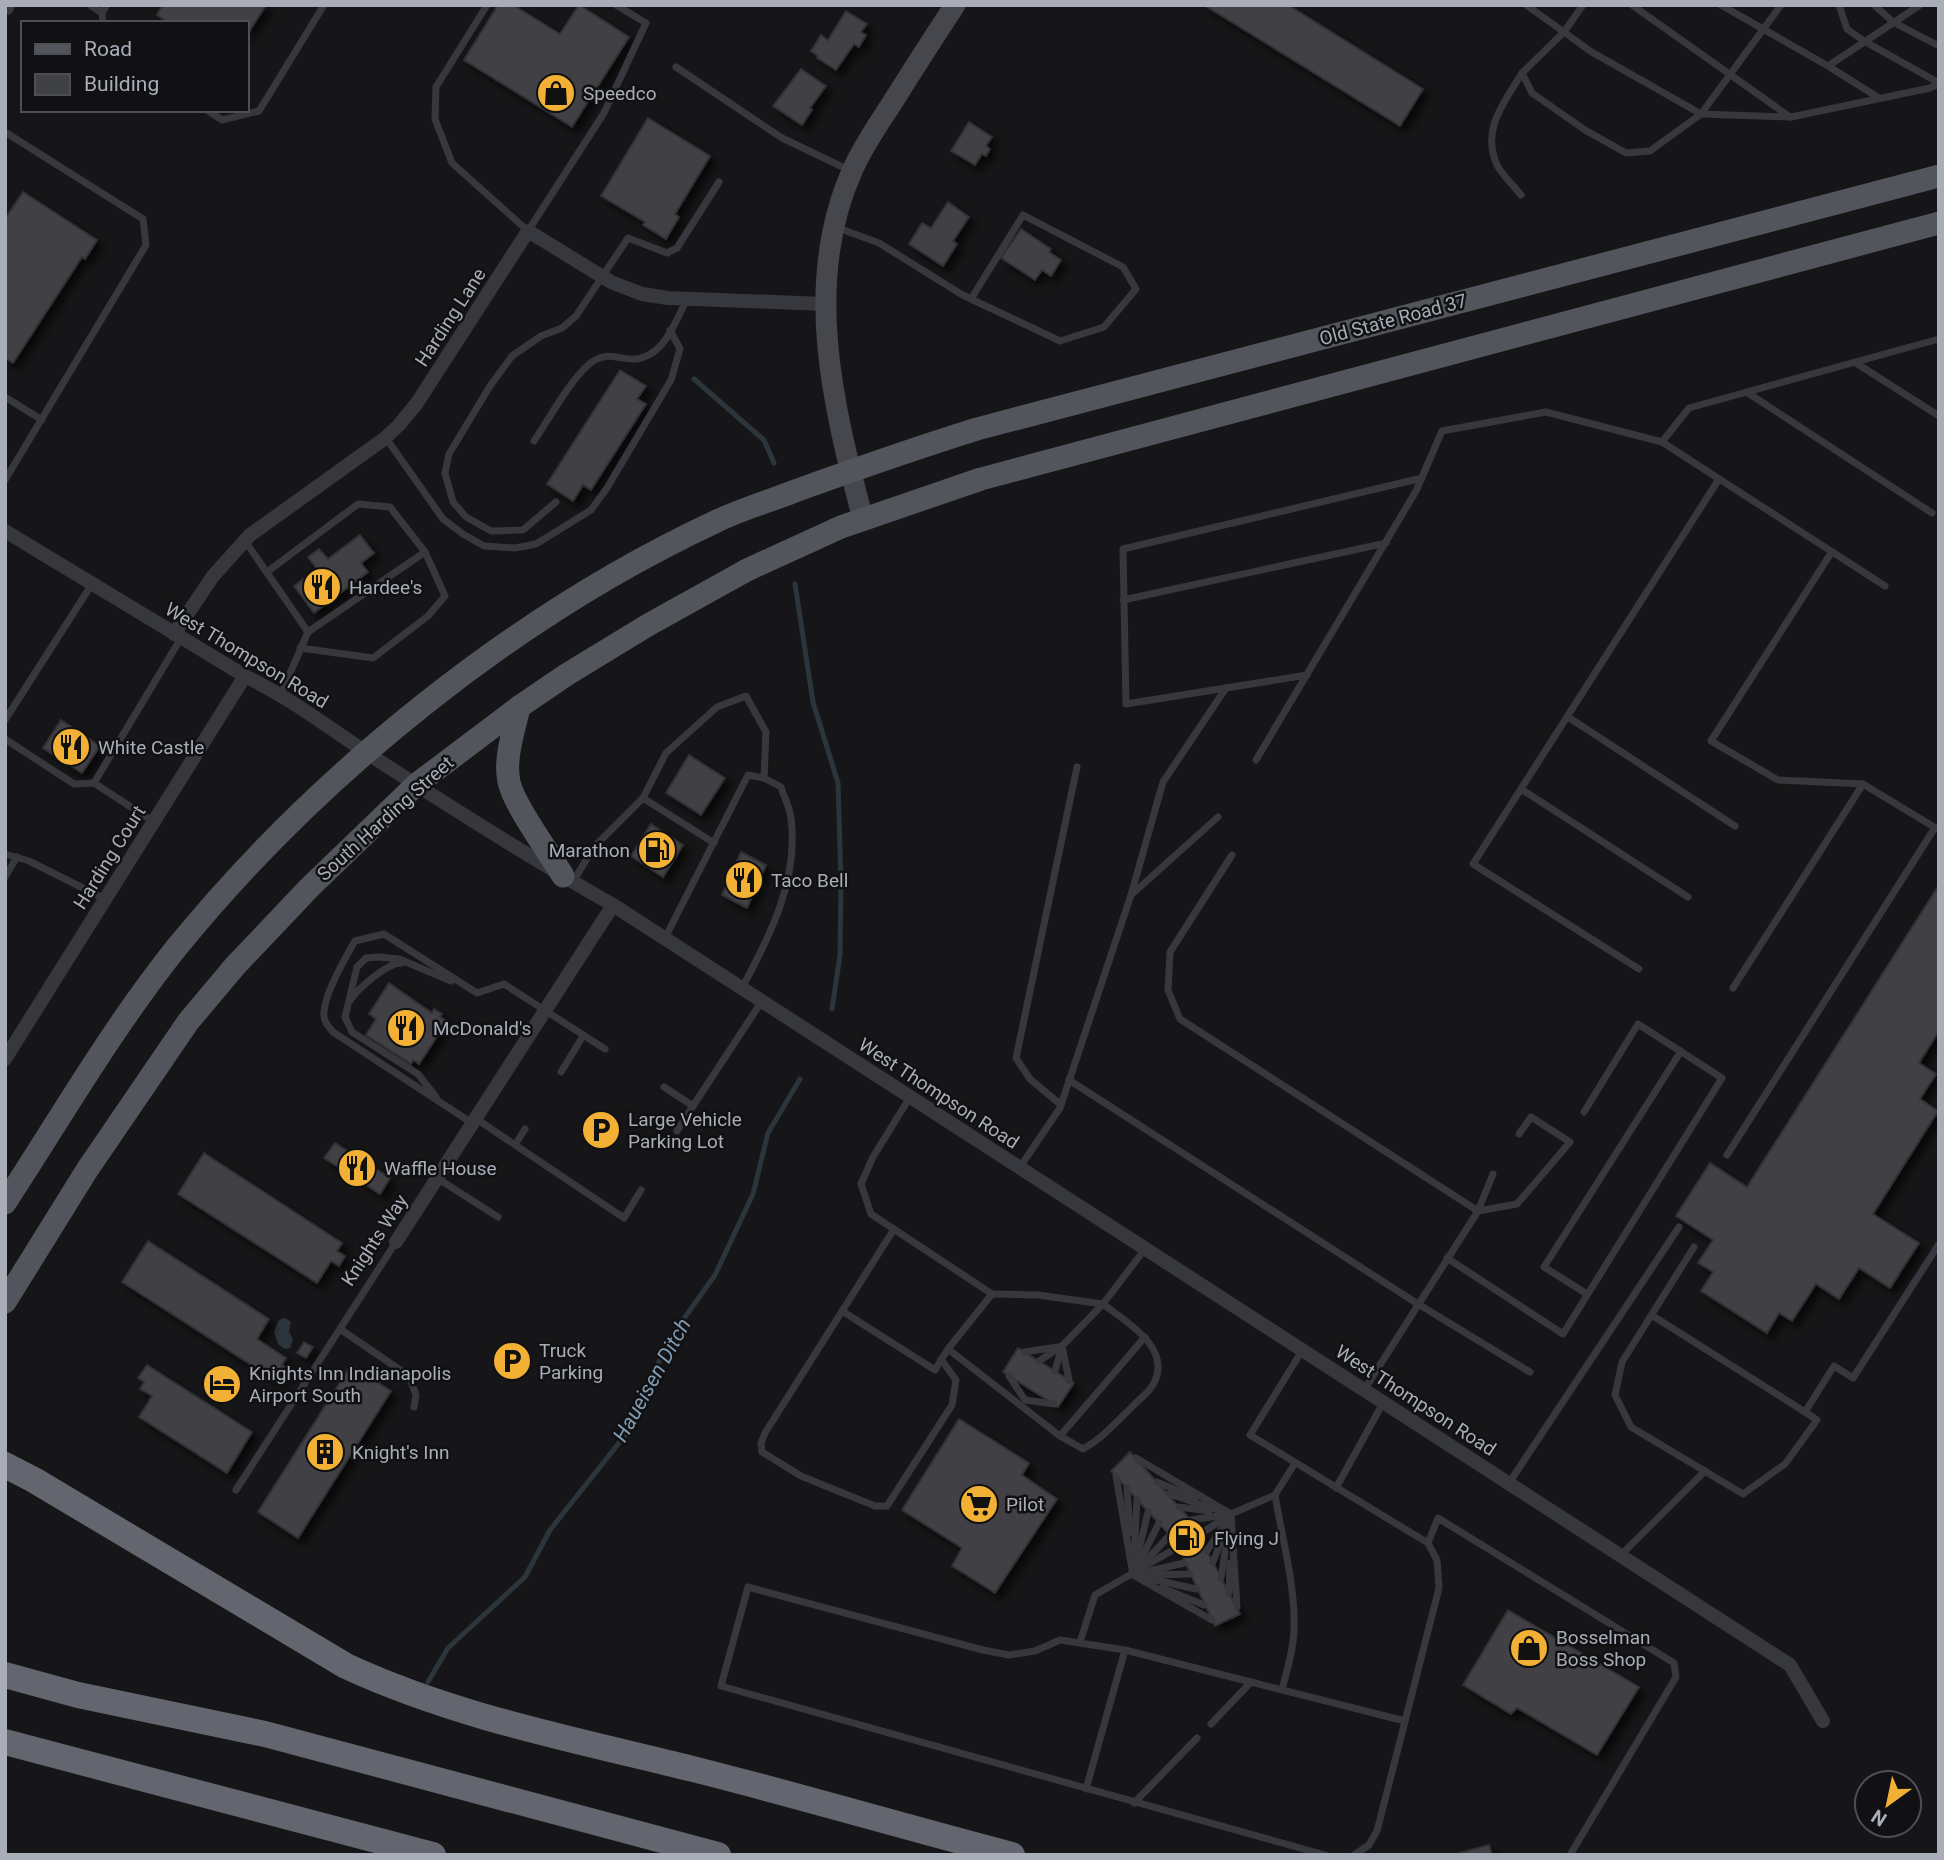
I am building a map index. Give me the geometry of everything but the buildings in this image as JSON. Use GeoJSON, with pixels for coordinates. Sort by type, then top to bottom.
{"type":"FeatureCollection","features":[{"type":"Feature","properties":{"kind":"highway"},"geometry":{"type":"LineString","coordinates":[[5,1450],[34,1480]]}},
{"type":"Feature","properties":{"kind":"highway"},"geometry":{"type":"LineString","coordinates":[[5,1465],[346,1666],[389,1686],[485,1717],[711,1774],[1012,1855]]}},
{"type":"Feature","properties":{"kind":"highway"},"geometry":{"type":"LineString","coordinates":[[5,1675],[78,1695],[265,1734],[718,1855]]}},
{"type":"Feature","properties":{"kind":"highway"},"geometry":{"type":"LineString","coordinates":[[5,1742],[433,1855]]}},
{"type":"Feature","properties":{"kind":"main road","name":"Old State Road 37"},"geometry":{"type":"LineString","coordinates":[[850,470],[1040,411],[1939,176]]}},
{"type":"Feature","properties":{"kind":"main road"},"geometry":{"type":"LineString","coordinates":[[863,519],[981,479],[1061,456],[1939,223]]}},
{"type":"Feature","properties":{"kind":"main road"},"geometry":{"type":"LineString","coordinates":[[5,1203],[130,1011],[177,948],[242,872],[367,753],[507,643],[649,554],[721,519],[850,470]]}},
{"type":"Feature","properties":{"kind":"main road","name":"South Harding Street"},"geometry":{"type":"LineString","coordinates":[[5,1301],[87,1170],[188,1022],[235,966],[309,888],[417,784],[519,707],[648,625],[747,570],[863,519]]}},
{"type":"Feature","properties":{"kind":"main road"},"geometry":{"type":"LineString","coordinates":[[519,707],[510,751],[509,782],[521,808],[568,879]]}},
{"type":"Feature","properties":{"kind":"street"},"geometry":{"type":"LineString","coordinates":[[863,519],[850,470],[828,353],[826,270],[834,227],[852,171],[864,147],[954,5]]}},
{"type":"Feature","properties":{"kind":"street"},"geometry":{"type":"LineString","coordinates":[[528,231],[603,277],[642,294],[687,299],[825,304]]}},
{"type":"Feature","properties":{"kind":"street","name":"Harding Lane"},"geometry":{"type":"LineString","coordinates":[[178,636],[213,576],[244,541],[399,425],[417,403],[528,231]]}},
{"type":"Feature","properties":{"kind":"street","name":"West Thompson Road"},"geometry":{"type":"LineString","coordinates":[[5,531],[244,676],[281,694],[367,753],[665,938],[1790,1665],[1823,1721]]}},
{"type":"Feature","properties":{"kind":"street","name":"Harding Court"},"geometry":{"type":"LineString","coordinates":[[5,1059],[244,676]]}},
{"type":"Feature","properties":{"kind":"street","name":"Knights Way"},"geometry":{"type":"LineString","coordinates":[[396,1242],[613,905]]}},
{"type":"Feature","properties":{"kind":"lane"},"geometry":{"type":"LineString","coordinates":[[90,5],[102,13]]}},
{"type":"Feature","properties":{"kind":"lane"},"geometry":{"type":"LineString","coordinates":[[103,21],[102,13],[107,5]]}},
{"type":"Feature","properties":{"kind":"lane"},"geometry":{"type":"LineString","coordinates":[[209,112],[222,120],[259,111],[324,5]]}},
{"type":"Feature","properties":{"kind":"lane"},"geometry":{"type":"LineString","coordinates":[[487,5],[436,87],[435,119],[452,163],[528,231],[604,113],[646,23],[616,5]]}},
{"type":"Feature","properties":{"kind":"lane"},"geometry":{"type":"LineString","coordinates":[[1526,5],[1590,51],[1701,114],[1791,117],[1939,84]]}},
{"type":"Feature","properties":{"kind":"lane"},"geometry":{"type":"LineString","coordinates":[[1521,195],[1497,165],[1490,133],[1501,107],[1522,73],[1564,32],[1583,5]]}},
{"type":"Feature","properties":{"kind":"lane"},"geometry":{"type":"LineString","coordinates":[[1632,5],[1791,117]]}},
{"type":"Feature","properties":{"kind":"lane"},"geometry":{"type":"LineString","coordinates":[[1721,5],[1880,99]]}},
{"type":"Feature","properties":{"kind":"lane"},"geometry":{"type":"LineString","coordinates":[[1522,73],[1532,93],[1545,104],[1626,153],[1650,151],[1701,114],[1781,5]]}},
{"type":"Feature","properties":{"kind":"lane"},"geometry":{"type":"LineString","coordinates":[[1839,5],[1847,29],[1939,84]]}},
{"type":"Feature","properties":{"kind":"lane"},"geometry":{"type":"LineString","coordinates":[[1874,5],[1894,22],[1939,46]]}},
{"type":"Feature","properties":{"kind":"lane"},"geometry":{"type":"LineString","coordinates":[[1828,66],[1920,5]]}},
{"type":"Feature","properties":{"kind":"lane"},"geometry":{"type":"LineString","coordinates":[[676,67],[782,138],[852,171]]}},
{"type":"Feature","properties":{"kind":"lane"},"geometry":{"type":"LineString","coordinates":[[5,132],[144,219],[146,245],[5,480]]}},
{"type":"Feature","properties":{"kind":"lane"},"geometry":{"type":"LineString","coordinates":[[556,502],[523,530],[491,531],[466,517],[453,502],[445,473],[449,454],[490,386],[512,356],[541,336],[562,328],[576,316],[628,239],[667,253],[677,248],[719,182]]}},
{"type":"Feature","properties":{"kind":"lane"},"geometry":{"type":"LineString","coordinates":[[834,227],[879,243],[971,299],[1060,341],[1104,327],[1136,289],[1123,267],[1023,215],[971,299]]}},
{"type":"Feature","properties":{"kind":"lane"},"geometry":{"type":"LineString","coordinates":[[534,441],[581,372],[593,360],[607,354],[632,359],[650,355],[663,344],[687,299]]}},
{"type":"Feature","properties":{"kind":"lane"},"geometry":{"type":"LineString","coordinates":[[386,437],[443,519],[463,534],[484,547],[515,548],[536,544],[591,510],[607,488],[671,380],[680,349],[670,330]]}},
{"type":"Feature","properties":{"kind":"lane"},"geometry":{"type":"LineString","coordinates":[[1662,442],[1689,408],[1939,339]]}},
{"type":"Feature","properties":{"kind":"lane"},"geometry":{"type":"LineString","coordinates":[[1856,363],[1939,416]]}},
{"type":"Feature","properties":{"kind":"lane"},"geometry":{"type":"LineString","coordinates":[[1748,393],[1932,513]]}},
{"type":"Feature","properties":{"kind":"lane"},"geometry":{"type":"LineString","coordinates":[[5,397],[41,420]]}},
{"type":"Feature","properties":{"kind":"lane"},"geometry":{"type":"LineString","coordinates":[[1256,760],[1386,542],[1422,478],[1442,431],[1546,412],[1662,442],[1885,586]]}},
{"type":"Feature","properties":{"kind":"lane"},"geometry":{"type":"LineString","coordinates":[[1307,675],[1126,705],[1123,549],[1422,478]]}},
{"type":"Feature","properties":{"kind":"lane"},"geometry":{"type":"LineString","coordinates":[[1639,969],[1473,864],[1719,479]]}},
{"type":"Feature","properties":{"kind":"lane"},"geometry":{"type":"LineString","coordinates":[[267,572],[358,504],[390,507],[425,552],[444,596],[428,616],[373,658],[300,648]]}},
{"type":"Feature","properties":{"kind":"lane"},"geometry":{"type":"LineString","coordinates":[[244,541],[308,632]]}},
{"type":"Feature","properties":{"kind":"lane"},"geometry":{"type":"LineString","coordinates":[[1123,600],[1386,542]]}},
{"type":"Feature","properties":{"kind":"lane"},"geometry":{"type":"LineString","coordinates":[[281,694],[308,632],[425,552]]}},
{"type":"Feature","properties":{"kind":"lane"},"geometry":{"type":"LineString","coordinates":[[1727,1155],[1936,830],[1863,784],[1778,780],[1711,741],[1831,553]]}},
{"type":"Feature","properties":{"kind":"lane"},"geometry":{"type":"LineString","coordinates":[[5,720],[92,584]]}},
{"type":"Feature","properties":{"kind":"lane"},"geometry":{"type":"LineString","coordinates":[[94,783],[178,636]]}},
{"type":"Feature","properties":{"kind":"lane"},"geometry":{"type":"LineString","coordinates":[[1019,1168],[1061,1105],[1131,895],[1163,782],[1226,688]]}},
{"type":"Feature","properties":{"kind":"lane"},"geometry":{"type":"LineString","coordinates":[[568,879],[593,848],[643,798],[666,753],[718,707],[746,696],[766,732],[764,778]]}},
{"type":"Feature","properties":{"kind":"lane"},"geometry":{"type":"LineString","coordinates":[[1568,716],[1735,826]]}},
{"type":"Feature","properties":{"kind":"lane"},"geometry":{"type":"LineString","coordinates":[[5,739],[74,784],[94,783],[154,821]]}},
{"type":"Feature","properties":{"kind":"lane"},"geometry":{"type":"LineString","coordinates":[[1061,1105],[1030,1079],[1016,1058],[1077,767]]}},
{"type":"Feature","properties":{"kind":"lane"},"geometry":{"type":"LineString","coordinates":[[665,938],[748,775],[764,778],[781,787],[791,816],[792,855],[784,898],[764,946],[742,988]]}},
{"type":"Feature","properties":{"kind":"lane"},"geometry":{"type":"LineString","coordinates":[[1733,988],[1863,784]]}},
{"type":"Feature","properties":{"kind":"lane"},"geometry":{"type":"LineString","coordinates":[[1521,789],[1688,897]]}},
{"type":"Feature","properties":{"kind":"lane"},"geometry":{"type":"LineString","coordinates":[[643,798],[714,842]]}},
{"type":"Feature","properties":{"kind":"lane"},"geometry":{"type":"LineString","coordinates":[[1131,895],[1218,817]]}},
{"type":"Feature","properties":{"kind":"lane"},"geometry":{"type":"LineString","coordinates":[[5,854],[59,875],[105,899]]}},
{"type":"Feature","properties":{"kind":"lane"},"geometry":{"type":"LineString","coordinates":[[1231,855],[1170,952],[1168,990],[1180,1020],[1478,1211],[1517,1204],[1570,1142],[1531,1117],[1519,1135]]}},
{"type":"Feature","properties":{"kind":"lane"},"geometry":{"type":"LineString","coordinates":[[5,877],[17,857]]}},
{"type":"Feature","properties":{"kind":"lane"},"geometry":{"type":"LineString","coordinates":[[477,993],[384,934],[355,941],[341,964],[324,1012],[326,1023],[332,1032],[440,1102],[514,1145],[624,1218],[641,1190]]}},
{"type":"Feature","properties":{"kind":"lane"},"geometry":{"type":"LineString","coordinates":[[440,1102],[418,1074],[352,1032],[345,1017],[354,973],[362,960],[371,957],[390,958],[417,966],[477,993],[504,984],[605,1049]]}},
{"type":"Feature","properties":{"kind":"lane"},"geometry":{"type":"LineString","coordinates":[[348,1005],[356,993],[392,964],[399,962],[417,966]]}},
{"type":"Feature","properties":{"kind":"lane"},"geometry":{"type":"LineString","coordinates":[[677,1131],[762,1001]]}},
{"type":"Feature","properties":{"kind":"lane"},"geometry":{"type":"LineString","coordinates":[[1447,1258],[1563,1334],[1722,1078],[1638,1024],[1584,1112]]}},
{"type":"Feature","properties":{"kind":"lane"},"geometry":{"type":"LineString","coordinates":[[561,1072],[583,1036]]}},
{"type":"Feature","properties":{"kind":"lane"},"geometry":{"type":"LineString","coordinates":[[1587,1294],[1544,1267],[1681,1052]]}},
{"type":"Feature","properties":{"kind":"lane"},"geometry":{"type":"LineString","coordinates":[[1069,1080],[1418,1304],[1530,1372]]}},
{"type":"Feature","properties":{"kind":"lane"},"geometry":{"type":"LineString","coordinates":[[664,1087],[693,1106]]}},
{"type":"Feature","properties":{"kind":"lane"},"geometry":{"type":"LineString","coordinates":[[910,1097],[873,1157],[861,1184],[871,1214],[992,1294],[1038,1295],[1103,1304],[1145,1337],[1157,1355],[1158,1371],[1154,1384],[1099,1440],[1083,1449],[1060,1436],[1023,1403],[947,1349]]}},
{"type":"Feature","properties":{"kind":"lane"},"geometry":{"type":"LineString","coordinates":[[514,1145],[525,1129]]}},
{"type":"Feature","properties":{"kind":"lane"},"geometry":{"type":"LineString","coordinates":[[1364,1390],[1478,1211],[1493,1174]]}},
{"type":"Feature","properties":{"kind":"lane"},"geometry":{"type":"LineString","coordinates":[[436,1178],[498,1217]]}},
{"type":"Feature","properties":{"kind":"lane"},"geometry":{"type":"LineString","coordinates":[[1509,1484],[1679,1227]]}},
{"type":"Feature","properties":{"kind":"lane"},"geometry":{"type":"LineString","coordinates":[[894,1229],[765,1433],[761,1443],[762,1452],[800,1476],[875,1506],[887,1506],[952,1405],[956,1380],[941,1359]]}},
{"type":"Feature","properties":{"kind":"lane","name":"Knights Way"},"geometry":{"type":"LineString","coordinates":[[236,1490],[396,1242]]}},
{"type":"Feature","properties":{"kind":"lane"},"geometry":{"type":"LineString","coordinates":[[1805,1412],[1834,1366],[1853,1378],[1939,1244]]}},
{"type":"Feature","properties":{"kind":"lane"},"geometry":{"type":"LineString","coordinates":[[1653,1316],[1817,1420],[1786,1464],[1743,1494],[1631,1427],[1615,1395],[1622,1362],[1695,1247]]}},
{"type":"Feature","properties":{"kind":"lane"},"geometry":{"type":"LineString","coordinates":[[1039,1361],[1062,1346],[1103,1304],[1145,1249]]}},
{"type":"Feature","properties":{"kind":"lane"},"geometry":{"type":"LineString","coordinates":[[842,1311],[935,1370],[947,1349],[992,1294]]}},
{"type":"Feature","properties":{"kind":"lane"},"geometry":{"type":"LineString","coordinates":[[340,1329],[409,1376],[416,1395],[414,1406]]}},
{"type":"Feature","properties":{"kind":"lane"},"geometry":{"type":"LineString","coordinates":[[1060,1436],[1145,1337]]}},
{"type":"Feature","properties":{"kind":"lane"},"geometry":{"type":"LineString","coordinates":[[1024,1352],[1062,1346]]}},
{"type":"Feature","properties":{"kind":"lane"},"geometry":{"type":"LineString","coordinates":[[1055,1371],[1062,1346]]}},
{"type":"Feature","properties":{"kind":"lane"},"geometry":{"type":"LineString","coordinates":[[1062,1346],[1069,1380]]}},
{"type":"Feature","properties":{"kind":"lane"},"geometry":{"type":"LineString","coordinates":[[1304,1349],[1250,1435],[1428,1542],[1437,1560],[1439,1588],[1377,1831],[1369,1845],[1354,1855]]}},
{"type":"Feature","properties":{"kind":"lane"},"geometry":{"type":"LineString","coordinates":[[1009,1376],[1023,1403]]}},
{"type":"Feature","properties":{"kind":"lane"},"geometry":{"type":"LineString","coordinates":[[1023,1384],[1023,1403]]}},
{"type":"Feature","properties":{"kind":"lane"},"geometry":{"type":"LineString","coordinates":[[1023,1403],[1040,1395]]}},
{"type":"Feature","properties":{"kind":"lane"},"geometry":{"type":"LineString","coordinates":[[1023,1403],[1054,1404]]}},
{"type":"Feature","properties":{"kind":"lane"},"geometry":{"type":"LineString","coordinates":[[1336,1488],[1383,1403]]}},
{"type":"Feature","properties":{"kind":"lane"},"geometry":{"type":"LineString","coordinates":[[1136,1458],[1231,1514]]}},
{"type":"Feature","properties":{"kind":"lane"},"geometry":{"type":"LineString","coordinates":[[1200,1534],[1231,1514],[1275,1495],[1295,1463]]}},
{"type":"Feature","properties":{"kind":"lane"},"geometry":{"type":"LineString","coordinates":[[1146,1469],[1231,1514]]}},
{"type":"Feature","properties":{"kind":"lane"},"geometry":{"type":"LineString","coordinates":[[1620,1556],[1705,1471]]}},
{"type":"Feature","properties":{"kind":"lane"},"geometry":{"type":"LineString","coordinates":[[1116,1476],[1133,1575]]}},
{"type":"Feature","properties":{"kind":"lane"},"geometry":{"type":"LineString","coordinates":[[1157,1482],[1231,1514]]}},
{"type":"Feature","properties":{"kind":"lane"},"geometry":{"type":"LineString","coordinates":[[1127,1488],[1133,1575]]}},
{"type":"Feature","properties":{"kind":"lane"},"geometry":{"type":"LineString","coordinates":[[1169,1494],[1231,1514]]}},
{"type":"Feature","properties":{"kind":"lane"},"geometry":{"type":"LineString","coordinates":[[1275,1495],[1292,1597],[1294,1630],[1290,1661],[1282,1690]]}},
{"type":"Feature","properties":{"kind":"lane"},"geometry":{"type":"LineString","coordinates":[[1133,1575],[1137,1499]]}},
{"type":"Feature","properties":{"kind":"lane"},"geometry":{"type":"LineString","coordinates":[[1179,1507],[1231,1514]]}},
{"type":"Feature","properties":{"kind":"lane"},"geometry":{"type":"LineString","coordinates":[[1133,1575],[1148,1512]]}},
{"type":"Feature","properties":{"kind":"lane"},"geometry":{"type":"LineString","coordinates":[[1191,1520],[1231,1514]]}},
{"type":"Feature","properties":{"kind":"lane"},"geometry":{"type":"LineString","coordinates":[[1207,1551],[1231,1514]]}},
{"type":"Feature","properties":{"kind":"lane"},"geometry":{"type":"LineString","coordinates":[[1213,1562],[1231,1514]]}},
{"type":"Feature","properties":{"kind":"lane"},"geometry":{"type":"LineString","coordinates":[[1221,1578],[1231,1514]]}},
{"type":"Feature","properties":{"kind":"lane"},"geometry":{"type":"LineString","coordinates":[[1229,1592],[1231,1514]]}},
{"type":"Feature","properties":{"kind":"lane"},"geometry":{"type":"LineString","coordinates":[[1231,1514],[1237,1607]]}},
{"type":"Feature","properties":{"kind":"lane"},"geometry":{"type":"LineString","coordinates":[[1428,1542],[1438,1518],[1674,1663],[1676,1678],[1570,1855]]}},
{"type":"Feature","properties":{"kind":"lane"},"geometry":{"type":"LineString","coordinates":[[1133,1575],[1159,1523]]}},
{"type":"Feature","properties":{"kind":"lane"},"geometry":{"type":"LineString","coordinates":[[1133,1575],[1170,1535]]}},
{"type":"Feature","properties":{"kind":"lane"},"geometry":{"type":"LineString","coordinates":[[1080,1642],[1095,1595],[1178,1547]]}},
{"type":"Feature","properties":{"kind":"lane"},"geometry":{"type":"LineString","coordinates":[[1133,1575],[1184,1563]]}},
{"type":"Feature","properties":{"kind":"lane"},"geometry":{"type":"LineString","coordinates":[[1133,1575],[1190,1574]]}},
{"type":"Feature","properties":{"kind":"lane"},"geometry":{"type":"LineString","coordinates":[[1133,1575],[1196,1589]]}},
{"type":"Feature","properties":{"kind":"lane"},"geometry":{"type":"LineString","coordinates":[[1133,1575],[1204,1605]]}},
{"type":"Feature","properties":{"kind":"lane"},"geometry":{"type":"LineString","coordinates":[[1133,1575],[1212,1620]]}},
{"type":"Feature","properties":{"kind":"lane"},"geometry":{"type":"LineString","coordinates":[[1325,1855],[721,1686],[748,1587],[983,1650],[1009,1655],[1035,1651],[1060,1640],[1080,1642],[1125,1650],[1405,1721]]}},
{"type":"Feature","properties":{"kind":"lane"},"geometry":{"type":"LineString","coordinates":[[1086,1789],[1125,1650]]}},
{"type":"Feature","properties":{"kind":"lane"},"geometry":{"type":"LineString","coordinates":[[1211,1724],[1251,1682]]}},
{"type":"Feature","properties":{"kind":"lane"},"geometry":{"type":"LineString","coordinates":[[1135,1802],[1197,1738]]}},
{"type":"Feature","properties":{"kind":"shaded area"},"geometry":{"type":"Polygon","coordinates":[[[285,1318],[291,1322],[289,1331],[293,1340],[290,1348],[285,1349],[278,1344],[274,1331],[279,1320],[285,1318]]]}},
{"type":"Feature","properties":{"kind":"waterway","name":"Haueisen Ditch"},"geometry":{"type":"LineString","coordinates":[[694,379],[764,440],[774,463]]}},
{"type":"Feature","properties":{"kind":"waterway","name":"Haueisen Ditch"},"geometry":{"type":"LineString","coordinates":[[795,584],[813,702],[838,783],[840,955],[832,1009]]}},
{"type":"Feature","properties":{"kind":"waterway","name":"Haueisen Ditch"},"geometry":{"type":"LineString","coordinates":[[428,1682],[448,1648],[525,1577],[550,1530],[630,1429],[668,1341],[715,1275],[753,1194],[768,1133],[800,1079]]}},
{"type":"Feature","properties":{"kind":"place","name":"Speedco"},"geometry":{"type":"Point","coordinates":[556,93]}},
{"type":"Feature","properties":{"kind":"place","name":"Hardee's"},"geometry":{"type":"Point","coordinates":[322,587]}},
{"type":"Feature","properties":{"kind":"place","name":"White Castle"},"geometry":{"type":"Point","coordinates":[71,747]}},
{"type":"Feature","properties":{"kind":"place","name":"Marathon"},"geometry":{"type":"Point","coordinates":[657,850]}},
{"type":"Feature","properties":{"kind":"place","name":"Taco Bell"},"geometry":{"type":"Point","coordinates":[744,880]}},
{"type":"Feature","properties":{"kind":"place","name":"McDonald's"},"geometry":{"type":"Point","coordinates":[406,1028]}},
{"type":"Feature","properties":{"kind":"place","name":"Large Vehicle Parking Lot"},"geometry":{"type":"Point","coordinates":[601,1130]}},
{"type":"Feature","properties":{"kind":"place","name":"Waffle House"},"geometry":{"type":"Point","coordinates":[357,1168]}},
{"type":"Feature","properties":{"kind":"place","name":"Truck Parking"},"geometry":{"type":"Point","coordinates":[512,1361]}},
{"type":"Feature","properties":{"kind":"place","name":"Knights Inn Indianapolis Airport South"},"geometry":{"type":"Point","coordinates":[222,1384]}},
{"type":"Feature","properties":{"kind":"place","name":"Knight's Inn"},"geometry":{"type":"Point","coordinates":[325,1452]}},
{"type":"Feature","properties":{"kind":"place","name":"Pilot"},"geometry":{"type":"Point","coordinates":[979,1504]}},
{"type":"Feature","properties":{"kind":"place","name":"Flying J"},"geometry":{"type":"Point","coordinates":[1187,1538]}},
{"type":"Feature","properties":{"kind":"place","name":"Bosselman Boss Shop"},"geometry":{"type":"Point","coordinates":[1529,1648]}}]}
